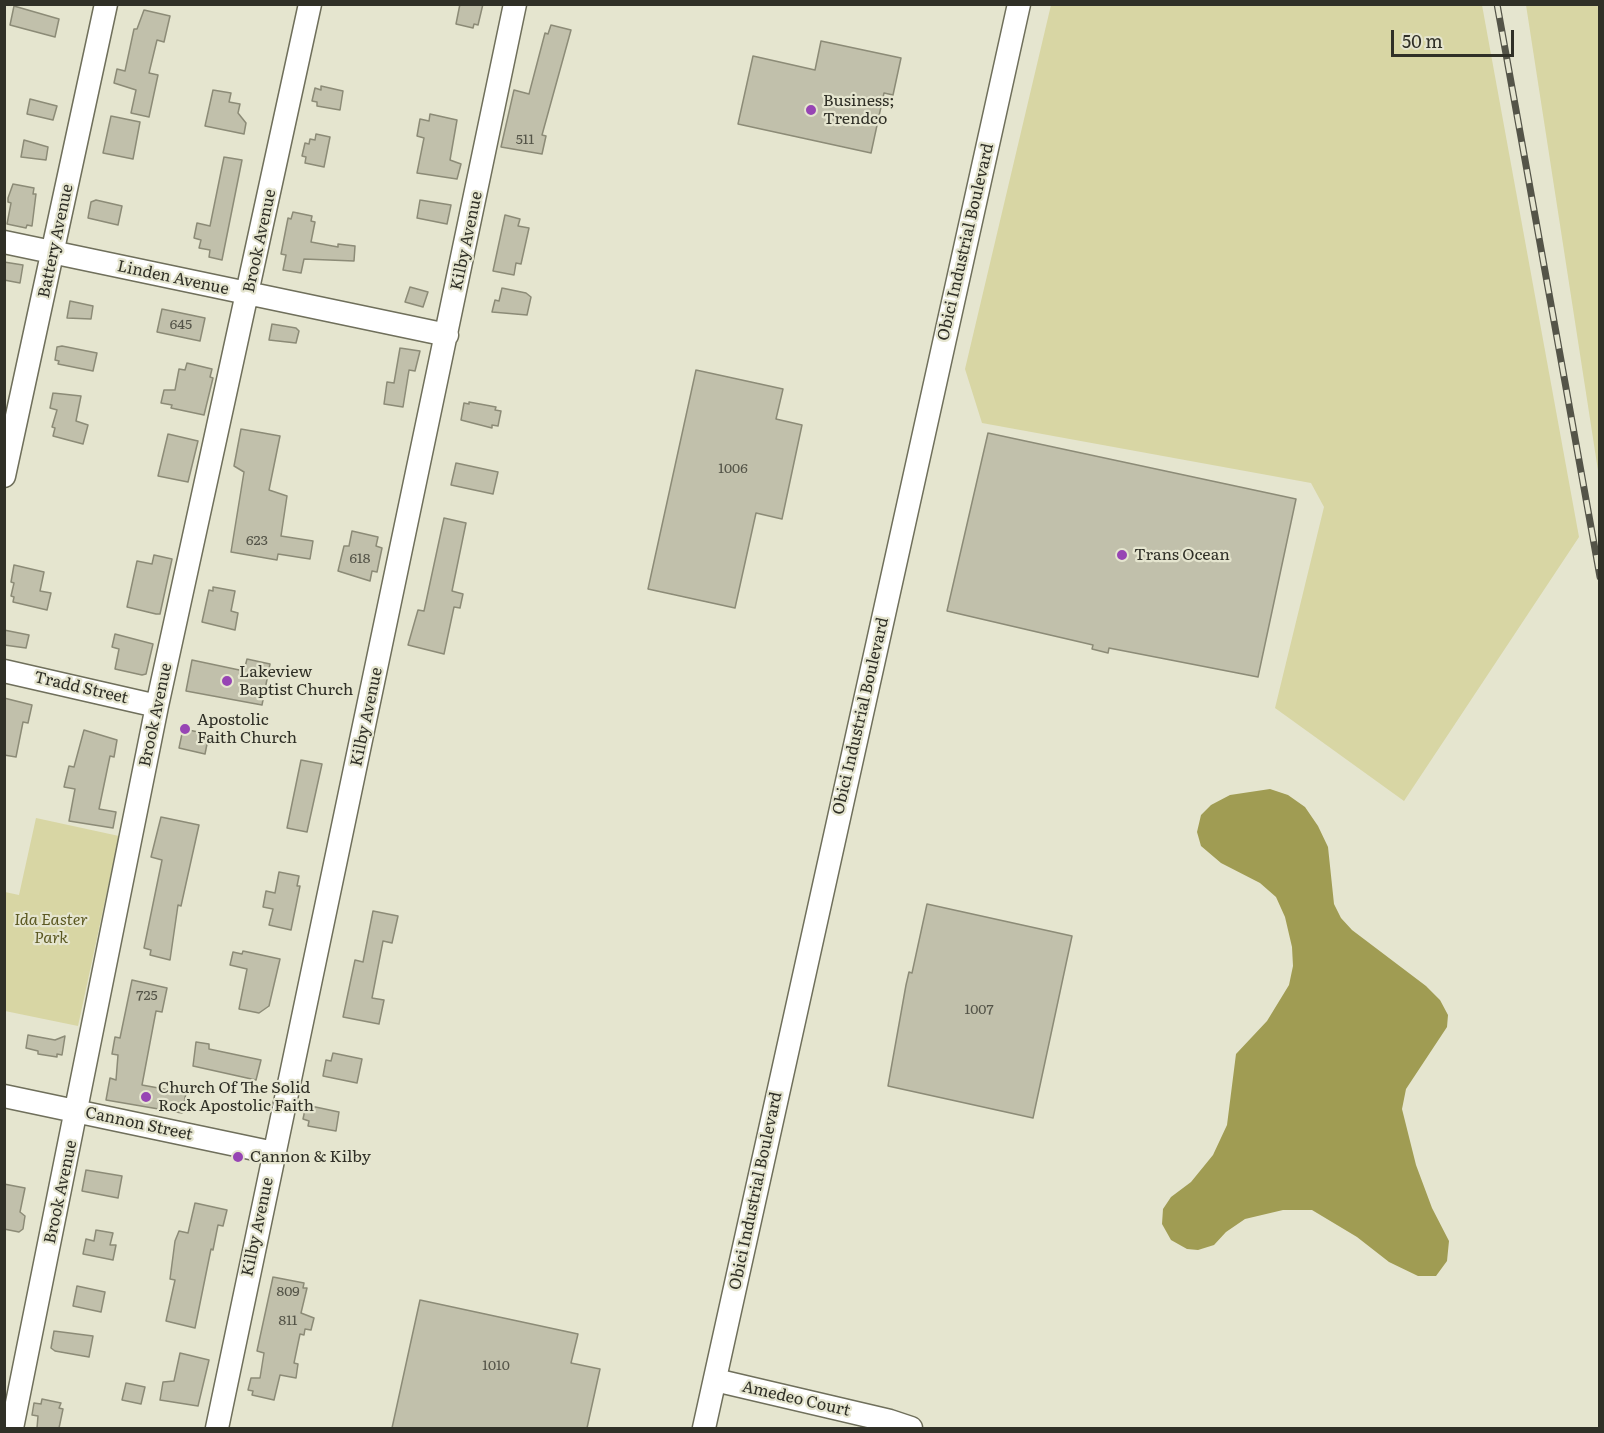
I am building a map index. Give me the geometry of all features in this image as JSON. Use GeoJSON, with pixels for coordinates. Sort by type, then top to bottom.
{"type":"FeatureCollection","features":[{"type":"Feature","properties":{"kind":"street","name":"Battery Avenue"},"geometry":{"type":"LineString","coordinates":[[4,476],[106,4]]}},
{"type":"Feature","properties":{"kind":"street","name":"Brook Avenue"},"geometry":{"type":"LineString","coordinates":[[12,1428],[157,706],[249,295],[310,4]]}},
{"type":"Feature","properties":{"kind":"street","name":"Kilby Avenue"},"geometry":{"type":"LineString","coordinates":[[217,1428],[515,4]]}},
{"type":"Feature","properties":{"kind":"street","name":"Obici Industrial Boulevard"},"geometry":{"type":"LineString","coordinates":[[704,1428],[1019,4]]}},
{"type":"Feature","properties":{"kind":"street","name":"Linden Avenue"},"geometry":{"type":"LineString","coordinates":[[4,242],[447,335]]}},
{"type":"Feature","properties":{"kind":"street","name":"Tradd Street"},"geometry":{"type":"LineString","coordinates":[[4,671],[157,706]]}},
{"type":"Feature","properties":{"kind":"street","name":"Cannon Street"},"geometry":{"type":"LineString","coordinates":[[4,1096],[274,1153]]}},
{"type":"Feature","properties":{"kind":"street","name":"Amedeo Court"},"geometry":{"type":"LineString","coordinates":[[715,1380],[912,1428]]}},
{"type":"Feature","properties":{"kind":"green space"},"geometry":{"type":"Polygon","coordinates":[[[1051,5],[1482,5],[1579,537],[1404,801],[1275,708],[1324,507],[1311,483],[982,423],[965,369],[1051,5]]]}},
{"type":"Feature","properties":{"kind":"green space"},"geometry":{"type":"Polygon","coordinates":[[[1526,5],[1599,5],[1599,477],[1526,5]]]}},
{"type":"Feature","properties":{"kind":"green space","name":"Ida Easter Park"},"geometry":{"type":"Polygon","coordinates":[[[36,818],[119,836],[78,1026],[5,1011],[5,892],[19,895],[36,818]]]}},
{"type":"Feature","properties":{"kind":"shaded area"},"geometry":{"type":"Polygon","coordinates":[[[1270,789],[1288,795],[1305,807],[1318,826],[1328,847],[1334,904],[1341,918],[1352,930],[1426,986],[1440,1000],[1448,1015],[1447,1027],[1406,1089],[1402,1109],[1416,1165],[1432,1208],[1449,1241],[1447,1261],[1436,1276],[1418,1276],[1389,1262],[1357,1237],[1312,1210],[1283,1210],[1245,1219],[1226,1232],[1214,1245],[1198,1250],[1187,1249],[1171,1240],[1162,1224],[1163,1209],[1171,1197],[1191,1182],[1213,1155],[1227,1125],[1236,1054],[1267,1021],[1289,985],[1293,966],[1292,947],[1285,917],[1276,897],[1260,883],[1221,863],[1201,846],[1197,832],[1201,815],[1211,805],[1230,795],[1270,789]]]}},
{"type":"Feature","properties":{"kind":"building"},"geometry":{"type":"Polygon","coordinates":[[[460,4],[483,4],[478,25],[474,24],[473,28],[456,24],[460,4]]]}},
{"type":"Feature","properties":{"kind":"building"},"geometry":{"type":"Polygon","coordinates":[[[14,6],[59,19],[55,37],[10,25],[14,6]]]}},
{"type":"Feature","properties":{"kind":"building"},"geometry":{"type":"Polygon","coordinates":[[[144,10],[170,16],[164,42],[157,40],[149,73],[158,75],[149,117],[131,113],[136,90],[114,83],[117,69],[125,71],[134,29],[137,29],[144,10]]]}},
{"type":"Feature","properties":{"kind":"building"},"geometry":{"type":"Polygon","coordinates":[[[551,25],[571,30],[542,135],[546,136],[542,154],[501,147],[514,90],[529,94],[545,33],[548,34],[551,25]]]}},
{"type":"Feature","properties":{"kind":"building","name":"Business; Trendco"},"geometry":{"type":"Polygon","coordinates":[[[821,41],[901,58],[893,95],[884,93],[871,153],[738,124],[753,56],[815,70],[821,41]]]}},
{"type":"Feature","properties":{"kind":"building"},"geometry":{"type":"Polygon","coordinates":[[[321,86],[343,91],[340,110],[317,106],[317,102],[312,101],[315,88],[321,90],[321,86]]]}},
{"type":"Feature","properties":{"kind":"building"},"geometry":{"type":"Polygon","coordinates":[[[213,90],[231,93],[229,102],[240,104],[238,113],[246,123],[244,134],[205,126],[213,90]]]}},
{"type":"Feature","properties":{"kind":"building"},"geometry":{"type":"Polygon","coordinates":[[[30,99],[57,106],[53,120],[27,114],[30,99]]]}},
{"type":"Feature","properties":{"kind":"building"},"geometry":{"type":"Polygon","coordinates":[[[430,114],[457,120],[450,160],[461,164],[457,179],[417,173],[424,138],[417,136],[420,119],[429,121],[430,114]]]}},
{"type":"Feature","properties":{"kind":"building"},"geometry":{"type":"Polygon","coordinates":[[[111,116],[140,122],[133,159],[103,153],[111,116]]]}},
{"type":"Feature","properties":{"kind":"building"},"geometry":{"type":"Polygon","coordinates":[[[316,134],[330,137],[324,167],[305,163],[306,157],[302,156],[305,143],[309,144],[310,139],[315,140],[316,134]]]}},
{"type":"Feature","properties":{"kind":"building"},"geometry":{"type":"Polygon","coordinates":[[[24,140],[48,147],[46,160],[21,157],[24,140]]]}},
{"type":"Feature","properties":{"kind":"building"},"geometry":{"type":"Polygon","coordinates":[[[224,157],[242,160],[222,260],[209,257],[210,250],[199,248],[201,240],[194,238],[197,223],[210,226],[224,157]]]}},
{"type":"Feature","properties":{"kind":"building"},"geometry":{"type":"Polygon","coordinates":[[[13,184],[34,188],[33,194],[36,194],[32,226],[27,225],[26,228],[7,224],[11,203],[8,202],[8,198],[13,184]]]}},
{"type":"Feature","properties":{"kind":"building"},"geometry":{"type":"Polygon","coordinates":[[[96,200],[122,206],[118,225],[88,218],[91,202],[96,200]]]}},
{"type":"Feature","properties":{"kind":"building"},"geometry":{"type":"Polygon","coordinates":[[[420,200],[451,205],[447,224],[417,218],[420,200]]]}},
{"type":"Feature","properties":{"kind":"building"},"geometry":{"type":"Polygon","coordinates":[[[293,212],[312,216],[311,221],[315,222],[311,242],[338,247],[338,244],[355,246],[354,261],[304,259],[301,273],[283,270],[286,255],[281,254],[288,218],[291,219],[293,212]]]}},
{"type":"Feature","properties":{"kind":"building"},"geometry":{"type":"Polygon","coordinates":[[[505,215],[520,219],[518,226],[529,228],[521,264],[516,263],[514,275],[493,271],[505,215]]]}},
{"type":"Feature","properties":{"kind":"building"},"geometry":{"type":"Polygon","coordinates":[[[4,262],[23,265],[20,283],[4,280],[4,262]]]}},
{"type":"Feature","properties":{"kind":"building"},"geometry":{"type":"Polygon","coordinates":[[[410,287],[428,292],[423,307],[405,302],[410,287]]]}},
{"type":"Feature","properties":{"kind":"building"},"geometry":{"type":"Polygon","coordinates":[[[502,288],[526,293],[531,297],[527,315],[492,312],[495,300],[499,301],[502,288]]]}},
{"type":"Feature","properties":{"kind":"building"},"geometry":{"type":"Polygon","coordinates":[[[70,301],[93,306],[91,319],[67,318],[70,301]]]}},
{"type":"Feature","properties":{"kind":"building"},"geometry":{"type":"Polygon","coordinates":[[[162,309],[205,318],[200,341],[157,332],[162,309]]]}},
{"type":"Feature","properties":{"kind":"building"},"geometry":{"type":"Polygon","coordinates":[[[272,324],[296,328],[299,331],[296,343],[269,340],[272,324]]]}},
{"type":"Feature","properties":{"kind":"building"},"geometry":{"type":"Polygon","coordinates":[[[57,347],[97,353],[93,371],[58,364],[59,361],[55,360],[57,347]]]}},
{"type":"Feature","properties":{"kind":"building"},"geometry":{"type":"Polygon","coordinates":[[[400,348],[420,351],[415,371],[409,370],[403,407],[384,404],[387,382],[394,383],[400,348]]]}},
{"type":"Feature","properties":{"kind":"building"},"geometry":{"type":"Polygon","coordinates":[[[187,363],[212,369],[210,377],[213,378],[204,415],[171,408],[172,405],[161,403],[164,390],[175,390],[179,369],[185,370],[187,363]]]}},
{"type":"Feature","properties":{"kind":"building"},"geometry":{"type":"Polygon","coordinates":[[[696,370],[783,389],[776,419],[802,425],[782,519],[756,513],[735,608],[648,589],[696,370]]]}},
{"type":"Feature","properties":{"kind":"building"},"geometry":{"type":"Polygon","coordinates":[[[53,393],[81,396],[76,421],[88,425],[83,444],[53,436],[55,428],[52,427],[57,410],[50,408],[53,393]]]}},
{"type":"Feature","properties":{"kind":"building"},"geometry":{"type":"Polygon","coordinates":[[[469,402],[496,407],[495,410],[501,411],[498,426],[492,425],[492,428],[461,420],[464,403],[469,404],[469,402]]]}},
{"type":"Feature","properties":{"kind":"building"},"geometry":{"type":"Polygon","coordinates":[[[241,429],[280,436],[269,490],[287,496],[281,536],[313,541],[310,559],[278,554],[277,560],[231,552],[244,472],[234,466],[241,429]]]}},
{"type":"Feature","properties":{"kind":"building","name":"Trans Ocean"},"geometry":{"type":"Polygon","coordinates":[[[988,433],[1296,499],[1258,677],[1109,648],[1108,653],[1092,649],[1093,645],[947,611],[988,433]]]}},
{"type":"Feature","properties":{"kind":"building"},"geometry":{"type":"Polygon","coordinates":[[[168,434],[198,441],[188,482],[158,476],[168,434]]]}},
{"type":"Feature","properties":{"kind":"building"},"geometry":{"type":"Polygon","coordinates":[[[456,463],[498,472],[493,494],[451,485],[456,463]]]}},
{"type":"Feature","properties":{"kind":"building"},"geometry":{"type":"Polygon","coordinates":[[[444,518],[466,523],[452,591],[463,594],[460,608],[454,607],[444,654],[408,645],[418,610],[424,611],[444,518]]]}},
{"type":"Feature","properties":{"kind":"building"},"geometry":{"type":"Polygon","coordinates":[[[352,531],[378,537],[376,546],[382,548],[377,572],[372,571],[370,581],[338,571],[344,546],[349,546],[352,531]]]}},
{"type":"Feature","properties":{"kind":"building"},"geometry":{"type":"Polygon","coordinates":[[[154,555],[172,559],[160,614],[127,607],[137,561],[152,564],[154,555]]]}},
{"type":"Feature","properties":{"kind":"building"},"geometry":{"type":"Polygon","coordinates":[[[14,565],[44,572],[40,591],[51,593],[47,610],[13,602],[14,597],[11,596],[14,583],[11,582],[14,565]]]}},
{"type":"Feature","properties":{"kind":"building"},"geometry":{"type":"Polygon","coordinates":[[[213,587],[235,591],[231,611],[238,613],[235,630],[202,622],[209,590],[213,591],[213,587]]]}},
{"type":"Feature","properties":{"kind":"building"},"geometry":{"type":"Polygon","coordinates":[[[4,630],[29,635],[26,648],[4,645],[4,630]]]}},
{"type":"Feature","properties":{"kind":"building"},"geometry":{"type":"Polygon","coordinates":[[[115,634],[153,644],[146,674],[115,669],[119,649],[112,647],[115,634]]]}},
{"type":"Feature","properties":{"kind":"building","name":"Lakeview Baptist Church"},"geometry":{"type":"Polygon","coordinates":[[[247,659],[270,664],[262,705],[186,691],[192,660],[244,671],[247,659]]]}},
{"type":"Feature","properties":{"kind":"building"},"geometry":{"type":"Polygon","coordinates":[[[4,698],[32,705],[28,723],[23,722],[16,757],[4,755],[4,698]]]}},
{"type":"Feature","properties":{"kind":"building"},"geometry":{"type":"Polygon","coordinates":[[[183,729],[209,734],[205,754],[179,748],[183,729]]]}},
{"type":"Feature","properties":{"kind":"building"},"geometry":{"type":"Polygon","coordinates":[[[84,730],[117,740],[114,757],[110,756],[99,809],[116,812],[113,828],[69,821],[75,789],[64,787],[69,766],[74,767],[84,730]]]}},
{"type":"Feature","properties":{"kind":"building"},"geometry":{"type":"Polygon","coordinates":[[[301,760],[322,764],[307,832],[287,828],[301,760]]]}},
{"type":"Feature","properties":{"kind":"building"},"geometry":{"type":"Polygon","coordinates":[[[161,817],[199,825],[181,906],[178,905],[170,960],[150,955],[151,950],[144,948],[162,860],[151,857],[161,817]]]}},
{"type":"Feature","properties":{"kind":"building"},"geometry":{"type":"Polygon","coordinates":[[[279,872],[299,876],[297,886],[300,886],[291,930],[269,925],[273,909],[263,907],[266,891],[275,893],[279,872]]]}},
{"type":"Feature","properties":{"kind":"building"},"geometry":{"type":"Polygon","coordinates":[[[927,904],[1072,936],[1033,1118],[888,1086],[906,985],[909,972],[912,973],[927,904]]]}},
{"type":"Feature","properties":{"kind":"building"},"geometry":{"type":"Polygon","coordinates":[[[373,911],[398,916],[392,943],[383,941],[372,998],[384,1000],[379,1024],[343,1017],[355,960],[363,962],[373,911]]]}},
{"type":"Feature","properties":{"kind":"building"},"geometry":{"type":"Polygon","coordinates":[[[243,951],[280,959],[269,1006],[259,1013],[239,1009],[247,969],[230,965],[233,952],[242,954],[243,951]]]}},
{"type":"Feature","properties":{"kind":"building"},"geometry":{"type":"Polygon","coordinates":[[[132,980],[167,988],[162,1012],[156,1011],[142,1085],[186,1093],[182,1113],[106,1100],[110,1078],[116,1080],[118,1055],[112,1054],[115,1037],[120,1038],[132,980]]]}},
{"type":"Feature","properties":{"kind":"building"},"geometry":{"type":"Polygon","coordinates":[[[28,1035],[55,1040],[65,1036],[62,1055],[57,1054],[57,1057],[38,1054],[38,1051],[26,1048],[28,1035]]]}},
{"type":"Feature","properties":{"kind":"building"},"geometry":{"type":"Polygon","coordinates":[[[196,1042],[209,1044],[209,1049],[261,1060],[256,1080],[193,1066],[196,1042]]]}},
{"type":"Feature","properties":{"kind":"building"},"geometry":{"type":"Polygon","coordinates":[[[333,1053],[362,1059],[357,1083],[323,1076],[326,1060],[331,1061],[333,1053]]]}},
{"type":"Feature","properties":{"kind":"building"},"geometry":{"type":"Polygon","coordinates":[[[306,1105],[339,1112],[336,1131],[308,1126],[309,1121],[303,1119],[306,1105]]]}},
{"type":"Feature","properties":{"kind":"building"},"geometry":{"type":"Polygon","coordinates":[[[86,1170],[122,1176],[118,1198],[82,1191],[86,1170]]]}},
{"type":"Feature","properties":{"kind":"building"},"geometry":{"type":"Polygon","coordinates":[[[4,1184],[25,1188],[20,1212],[25,1216],[23,1229],[19,1232],[4,1229],[4,1184]]]}},
{"type":"Feature","properties":{"kind":"building"},"geometry":{"type":"Polygon","coordinates":[[[195,1203],[227,1210],[223,1226],[218,1225],[213,1250],[211,1249],[195,1328],[166,1321],[175,1280],[170,1279],[175,1241],[179,1231],[188,1233],[195,1203]]]}},
{"type":"Feature","properties":{"kind":"building"},"geometry":{"type":"Polygon","coordinates":[[[96,1230],[113,1233],[110,1245],[116,1245],[113,1260],[83,1254],[86,1239],[94,1241],[96,1230]]]}},
{"type":"Feature","properties":{"kind":"building"},"geometry":{"type":"Polygon","coordinates":[[[273,1277],[304,1283],[303,1288],[307,1288],[301,1313],[314,1318],[311,1330],[305,1329],[304,1335],[300,1334],[294,1363],[298,1364],[296,1378],[280,1375],[274,1400],[252,1395],[253,1391],[248,1390],[251,1378],[260,1378],[264,1353],[257,1351],[273,1277]]]}},
{"type":"Feature","properties":{"kind":"building"},"geometry":{"type":"Polygon","coordinates":[[[77,1286],[105,1292],[101,1312],[73,1306],[77,1286]]]}},
{"type":"Feature","properties":{"kind":"building"},"geometry":{"type":"Polygon","coordinates":[[[420,1300],[578,1334],[571,1363],[600,1369],[587,1428],[392,1428],[420,1300]]]}},
{"type":"Feature","properties":{"kind":"building"},"geometry":{"type":"Polygon","coordinates":[[[54,1331],[93,1336],[89,1357],[55,1351],[51,1348],[54,1331]]]}},
{"type":"Feature","properties":{"kind":"building"},"geometry":{"type":"Polygon","coordinates":[[[180,1353],[209,1360],[198,1406],[160,1400],[163,1382],[174,1381],[180,1353]]]}},
{"type":"Feature","properties":{"kind":"building"},"geometry":{"type":"Polygon","coordinates":[[[126,1383],[145,1387],[141,1404],[122,1400],[126,1383]]]}},
{"type":"Feature","properties":{"kind":"building"},"geometry":{"type":"Polygon","coordinates":[[[42,1399],[61,1403],[59,1408],[63,1409],[59,1428],[37,1428],[38,1416],[32,1415],[34,1403],[41,1404],[42,1399]]]}},
{"type":"Feature","properties":{"kind":"railway"},"geometry":{"type":"LineString","coordinates":[[1497,4],[1600,577]]}},
{"type":"Feature","properties":{"kind":"place","name":"Business; Trendco"},"geometry":{"type":"Point","coordinates":[811,110]}},
{"type":"Feature","properties":{"kind":"place","name":"Trans Ocean"},"geometry":{"type":"Point","coordinates":[1122,555]}},
{"type":"Feature","properties":{"kind":"place","name":"Lakeview Baptist Church"},"geometry":{"type":"Point","coordinates":[227,681]}},
{"type":"Feature","properties":{"kind":"place","name":"Apostolic Faith Church"},"geometry":{"type":"Point","coordinates":[185,729]}},
{"type":"Feature","properties":{"kind":"place","name":"Church Of The Solid Rock Apostolic Faith"},"geometry":{"type":"Point","coordinates":[146,1097]}},
{"type":"Feature","properties":{"kind":"place","name":"Cannon & Kilby"},"geometry":{"type":"Point","coordinates":[238,1157]}}]}
